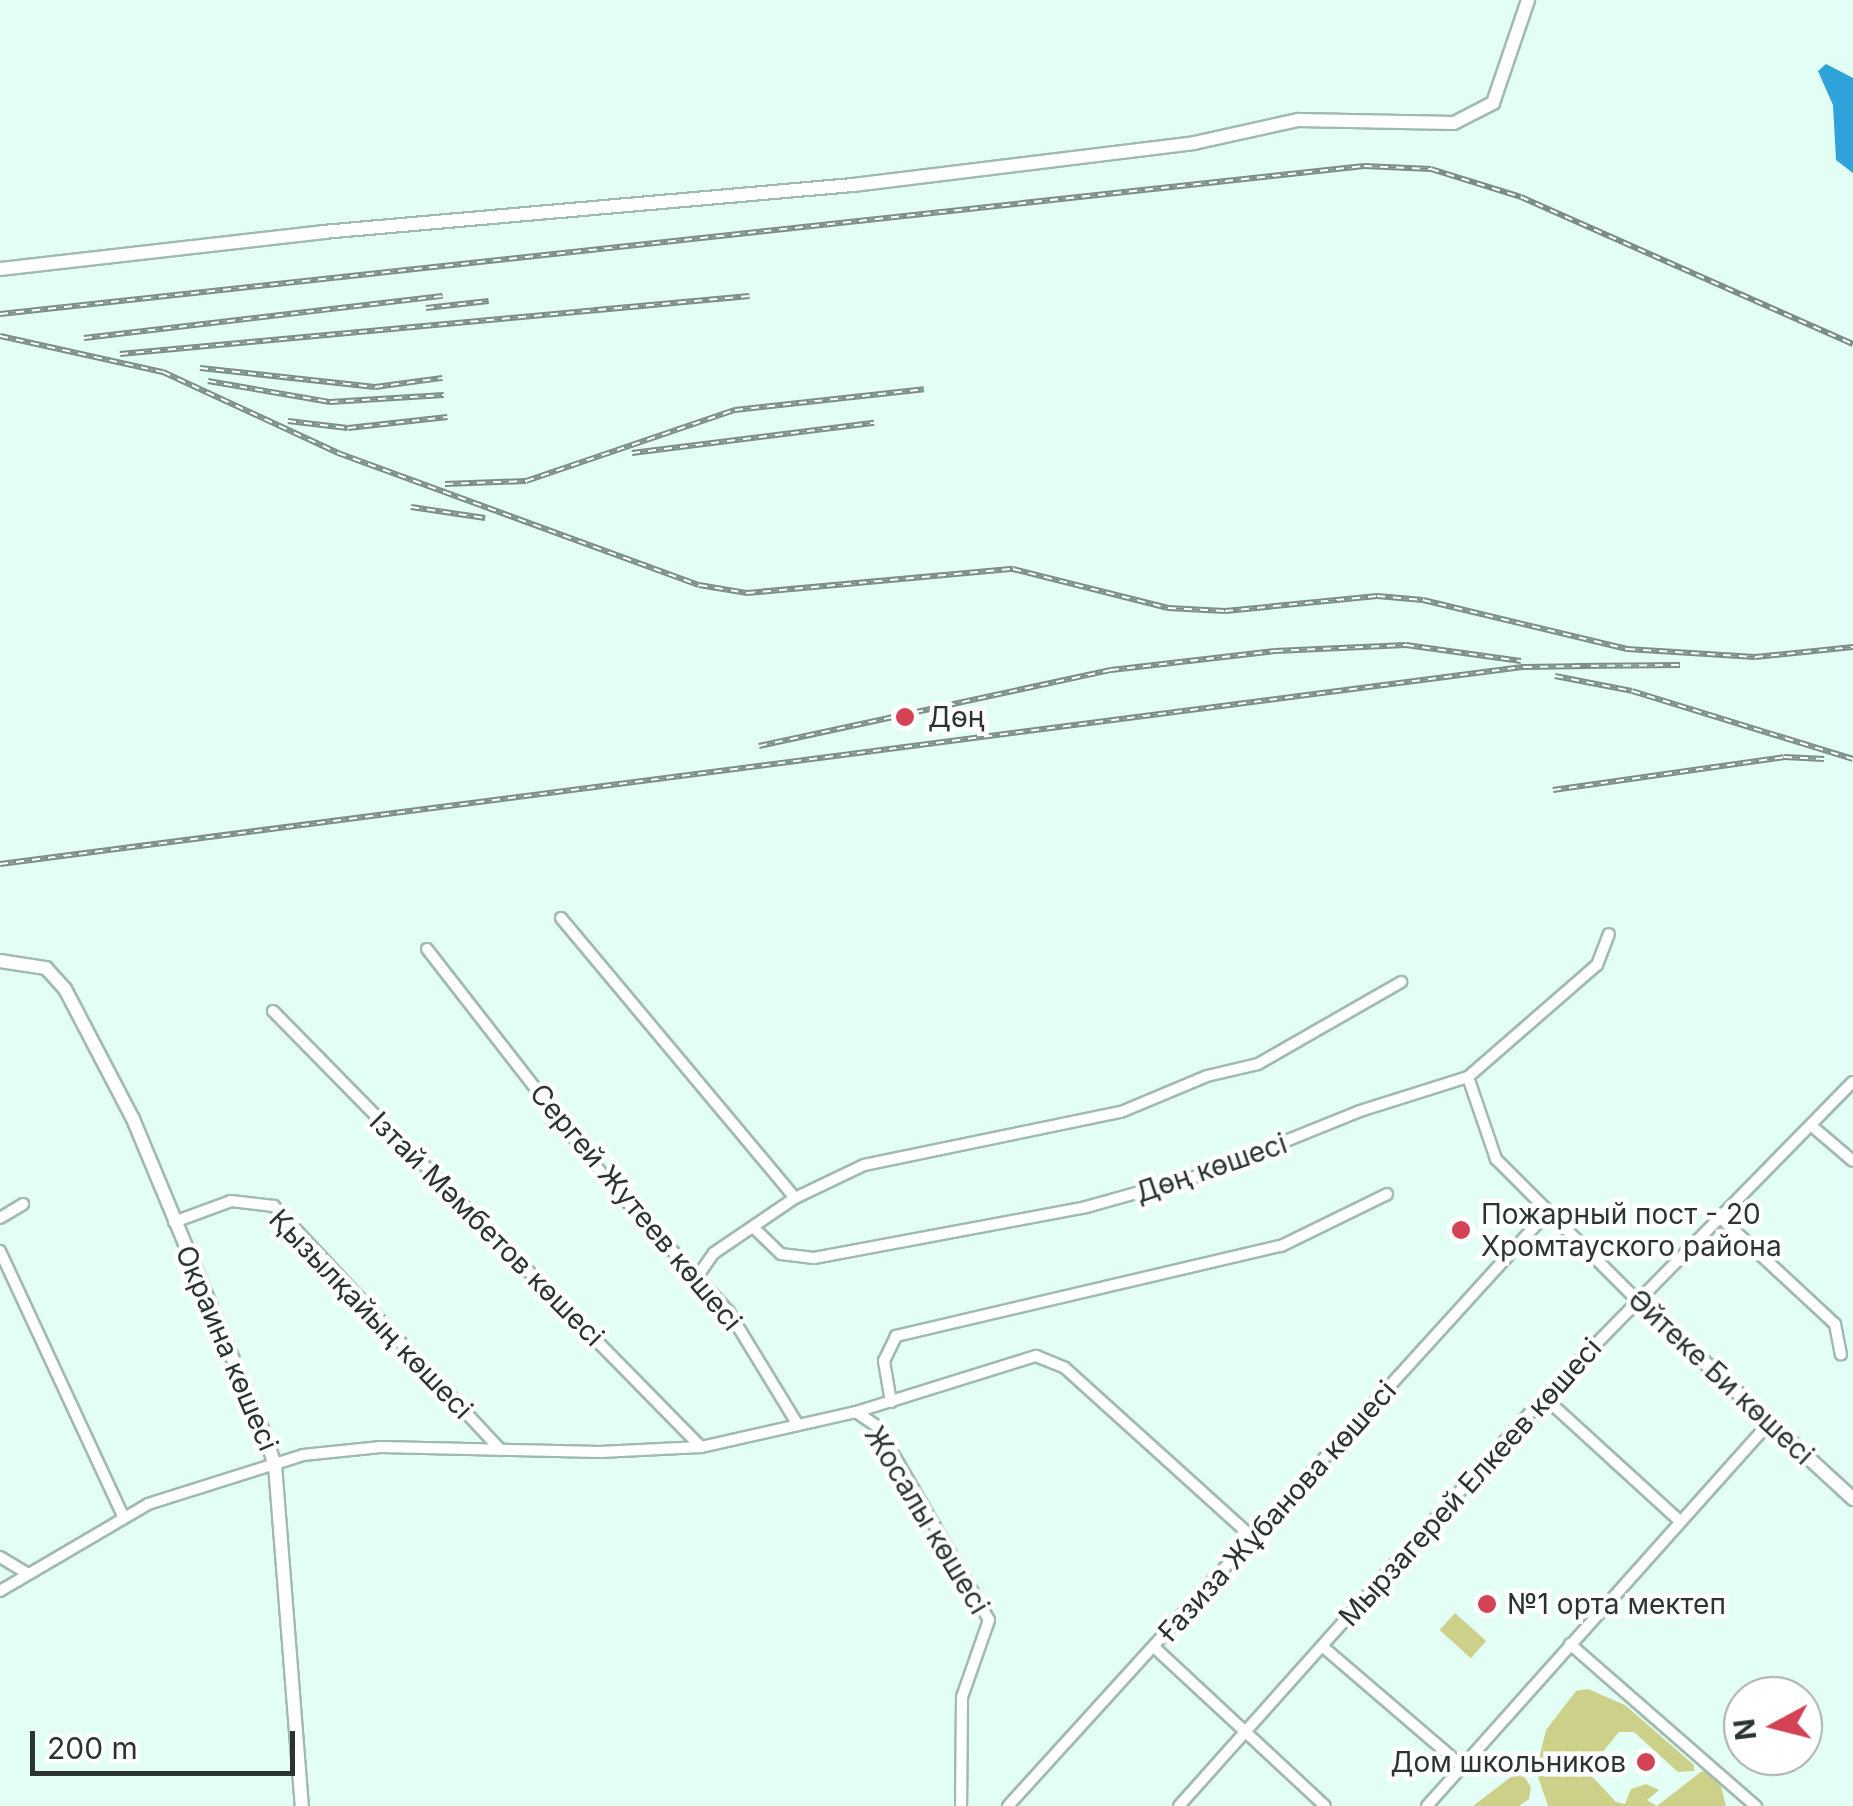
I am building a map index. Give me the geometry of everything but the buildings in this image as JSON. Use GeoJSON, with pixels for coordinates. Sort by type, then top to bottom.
{"type":"FeatureCollection","features":[{"type":"Feature","properties":{"kind":"street"},"geometry":{"type":"LineString","coordinates":[[0,269],[323,232],[854,185],[1194,144],[1298,120],[1454,123],[1493,103],[1528,0]]}},
{"type":"Feature","properties":{"kind":"street"},"geometry":{"type":"LineString","coordinates":[[561,918],[795,1198]]}},
{"type":"Feature","properties":{"kind":"street","name":"Дөң көшесі"},"geometry":{"type":"LineString","coordinates":[[755,1229],[781,1254],[804,1259],[1086,1207],[1204,1174],[1360,1111],[1468,1077],[1598,966],[1609,934]]}},
{"type":"Feature","properties":{"kind":"street","name":"Сергей Жутеев көшесі"},"geometry":{"type":"LineString","coordinates":[[427,949],[606,1179],[729,1312],[798,1425]]}},
{"type":"Feature","properties":{"kind":"street","name":"Окраина көшесі"},"geometry":{"type":"LineString","coordinates":[[0,960],[46,968],[65,989],[133,1119],[275,1465],[302,1806]]}},
{"type":"Feature","properties":{"kind":"street"},"geometry":{"type":"LineString","coordinates":[[697,1277],[714,1253],[755,1229],[795,1198],[864,1165],[1141,1105],[1207,1076],[1258,1064],[1401,982]]}},
{"type":"Feature","properties":{"kind":"street","name":"Ізтай Мәмбетов көшесі"},"geometry":{"type":"LineString","coordinates":[[273,1011],[701,1446]]}},
{"type":"Feature","properties":{"kind":"street","name":"Әйтеке Би көшесі"},"geometry":{"type":"LineString","coordinates":[[1468,1077],[1496,1159],[1545,1215],[1853,1499]]}},
{"type":"Feature","properties":{"kind":"street","name":"Мырзагерей Елкеев көшесі"},"geometry":{"type":"LineString","coordinates":[[1179,1806],[1544,1397],[1723,1220],[1853,1082]]}},
{"type":"Feature","properties":{"kind":"street"},"geometry":{"type":"LineString","coordinates":[[1814,1127],[1853,1162]]}},
{"type":"Feature","properties":{"kind":"street"},"geometry":{"type":"LineString","coordinates":[[891,1402],[884,1361],[896,1336],[1281,1246],[1387,1194]]}},
{"type":"Feature","properties":{"kind":"street","name":"Қызылқайың көшесі"},"geometry":{"type":"LineString","coordinates":[[174,1222],[231,1202],[274,1206],[501,1450]]}},
{"type":"Feature","properties":{"kind":"street"},"geometry":{"type":"LineString","coordinates":[[0,1218],[23,1204]]}},
{"type":"Feature","properties":{"kind":"street","name":"Ғазиза Жұбанова көшесі"},"geometry":{"type":"LineString","coordinates":[[1008,1806],[1545,1215]]}},
{"type":"Feature","properties":{"kind":"street"},"geometry":{"type":"LineString","coordinates":[[1723,1220],[1835,1324],[1841,1354]]}},
{"type":"Feature","properties":{"kind":"street"},"geometry":{"type":"LineString","coordinates":[[0,1251],[124,1518]]}},
{"type":"Feature","properties":{"kind":"street"},"geometry":{"type":"LineString","coordinates":[[0,1591],[148,1504],[303,1455],[381,1447],[501,1450],[701,1446],[856,1412],[1036,1356],[1053,1360],[1253,1538]]}},
{"type":"Feature","properties":{"kind":"street"},"geometry":{"type":"LineString","coordinates":[[1544,1397],[1680,1521]]}},
{"type":"Feature","properties":{"kind":"street","name":"Жосалы көшесі"},"geometry":{"type":"LineString","coordinates":[[856,1412],[876,1426],[990,1620],[962,1697],[961,1806]]}},
{"type":"Feature","properties":{"kind":"street"},"geometry":{"type":"LineString","coordinates":[[1427,1806],[1770,1422]]}},
{"type":"Feature","properties":{"kind":"street"},"geometry":{"type":"LineString","coordinates":[[0,1557],[28,1574]]}},
{"type":"Feature","properties":{"kind":"street"},"geometry":{"type":"LineString","coordinates":[[1570,1644],[1756,1806]]}},
{"type":"Feature","properties":{"kind":"street"},"geometry":{"type":"LineString","coordinates":[[1322,1646],[1462,1766]]}},
{"type":"Feature","properties":{"kind":"street"},"geometry":{"type":"LineString","coordinates":[[1154,1647],[1325,1806]]}},
{"type":"Feature","properties":{"kind":"green space"},"geometry":{"type":"Polygon","coordinates":[[[1455,1613],[1486,1641],[1471,1658],[1440,1630],[1455,1613]]]}},
{"type":"Feature","properties":{"kind":"green space"},"geometry":{"type":"Polygon","coordinates":[[[1588,1689],[1625,1705],[1694,1765],[1694,1771],[1678,1772],[1634,1732],[1619,1732],[1587,1771],[1616,1802],[1625,1804],[1631,1789],[1646,1784],[1659,1790],[1647,1800],[1657,1806],[1548,1806],[1536,1771],[1546,1730],[1576,1691],[1588,1689]]]}},
{"type":"Feature","properties":{"kind":"green space"},"geometry":{"type":"Polygon","coordinates":[[[1520,1770],[1531,1787],[1529,1799],[1519,1806],[1473,1806],[1520,1770]]]}},
{"type":"Feature","properties":{"kind":"green space"},"geometry":{"type":"Polygon","coordinates":[[[1702,1771],[1719,1779],[1726,1806],[1657,1806],[1702,1771]]]}},
{"type":"Feature","properties":{"kind":"water"},"geometry":{"type":"Polygon","coordinates":[[[1826,64],[1853,78],[1853,173],[1836,160],[1833,105],[1818,71],[1826,64]]]}},
{"type":"Feature","properties":{"kind":"railway"},"geometry":{"type":"LineString","coordinates":[[0,314],[1364,166],[1431,169],[1521,197],[1853,344]]}},
{"type":"Feature","properties":{"kind":"railway"},"geometry":{"type":"LineString","coordinates":[[84,338],[443,296]]}},
{"type":"Feature","properties":{"kind":"railway"},"geometry":{"type":"LineString","coordinates":[[120,354],[749,296]]}},
{"type":"Feature","properties":{"kind":"railway"},"geometry":{"type":"LineString","coordinates":[[426,308],[489,301]]}},
{"type":"Feature","properties":{"kind":"railway"},"geometry":{"type":"LineString","coordinates":[[0,336],[163,372],[338,453],[699,585],[747,593],[1013,569],[1168,608],[1225,611],[1377,596],[1423,600],[1627,649],[1755,657],[1853,647]]}},
{"type":"Feature","properties":{"kind":"railway"},"geometry":{"type":"LineString","coordinates":[[200,368],[375,387],[442,378]]}},
{"type":"Feature","properties":{"kind":"railway"},"geometry":{"type":"LineString","coordinates":[[208,381],[330,402],[444,395]]}},
{"type":"Feature","properties":{"kind":"railway"},"geometry":{"type":"LineString","coordinates":[[445,484],[526,481],[735,410],[924,389]]}},
{"type":"Feature","properties":{"kind":"railway"},"geometry":{"type":"LineString","coordinates":[[288,421],[348,428],[447,417]]}},
{"type":"Feature","properties":{"kind":"railway"},"geometry":{"type":"LineString","coordinates":[[632,453],[874,423]]}},
{"type":"Feature","properties":{"kind":"railway"},"geometry":{"type":"LineString","coordinates":[[411,507],[485,518]]}},
{"type":"Feature","properties":{"kind":"railway"},"geometry":{"type":"LineString","coordinates":[[759,746],[1111,670],[1275,651],[1406,645],[1521,661]]}},
{"type":"Feature","properties":{"kind":"railway"},"geometry":{"type":"LineString","coordinates":[[1575,666],[1680,665]]}},
{"type":"Feature","properties":{"kind":"railway"},"geometry":{"type":"LineString","coordinates":[[0,864],[1524,667],[1587,666]]}},
{"type":"Feature","properties":{"kind":"railway"},"geometry":{"type":"LineString","coordinates":[[1555,676],[1632,691],[1853,759]]}},
{"type":"Feature","properties":{"kind":"railway"},"geometry":{"type":"LineString","coordinates":[[1553,790],[1784,757],[1824,759]]}},
{"type":"Feature","properties":{"kind":"place","name":"Дөң"},"geometry":{"type":"Point","coordinates":[905,717]}},
{"type":"Feature","properties":{"kind":"place","name":"Пожарный пост - 20 Хромтауского района"},"geometry":{"type":"Point","coordinates":[1461,1230]}},
{"type":"Feature","properties":{"kind":"place","name":"№1 орта мектеп"},"geometry":{"type":"Point","coordinates":[1487,1604]}},
{"type":"Feature","properties":{"kind":"place","name":"Дом школьников"},"geometry":{"type":"Point","coordinates":[1646,1762]}}]}
